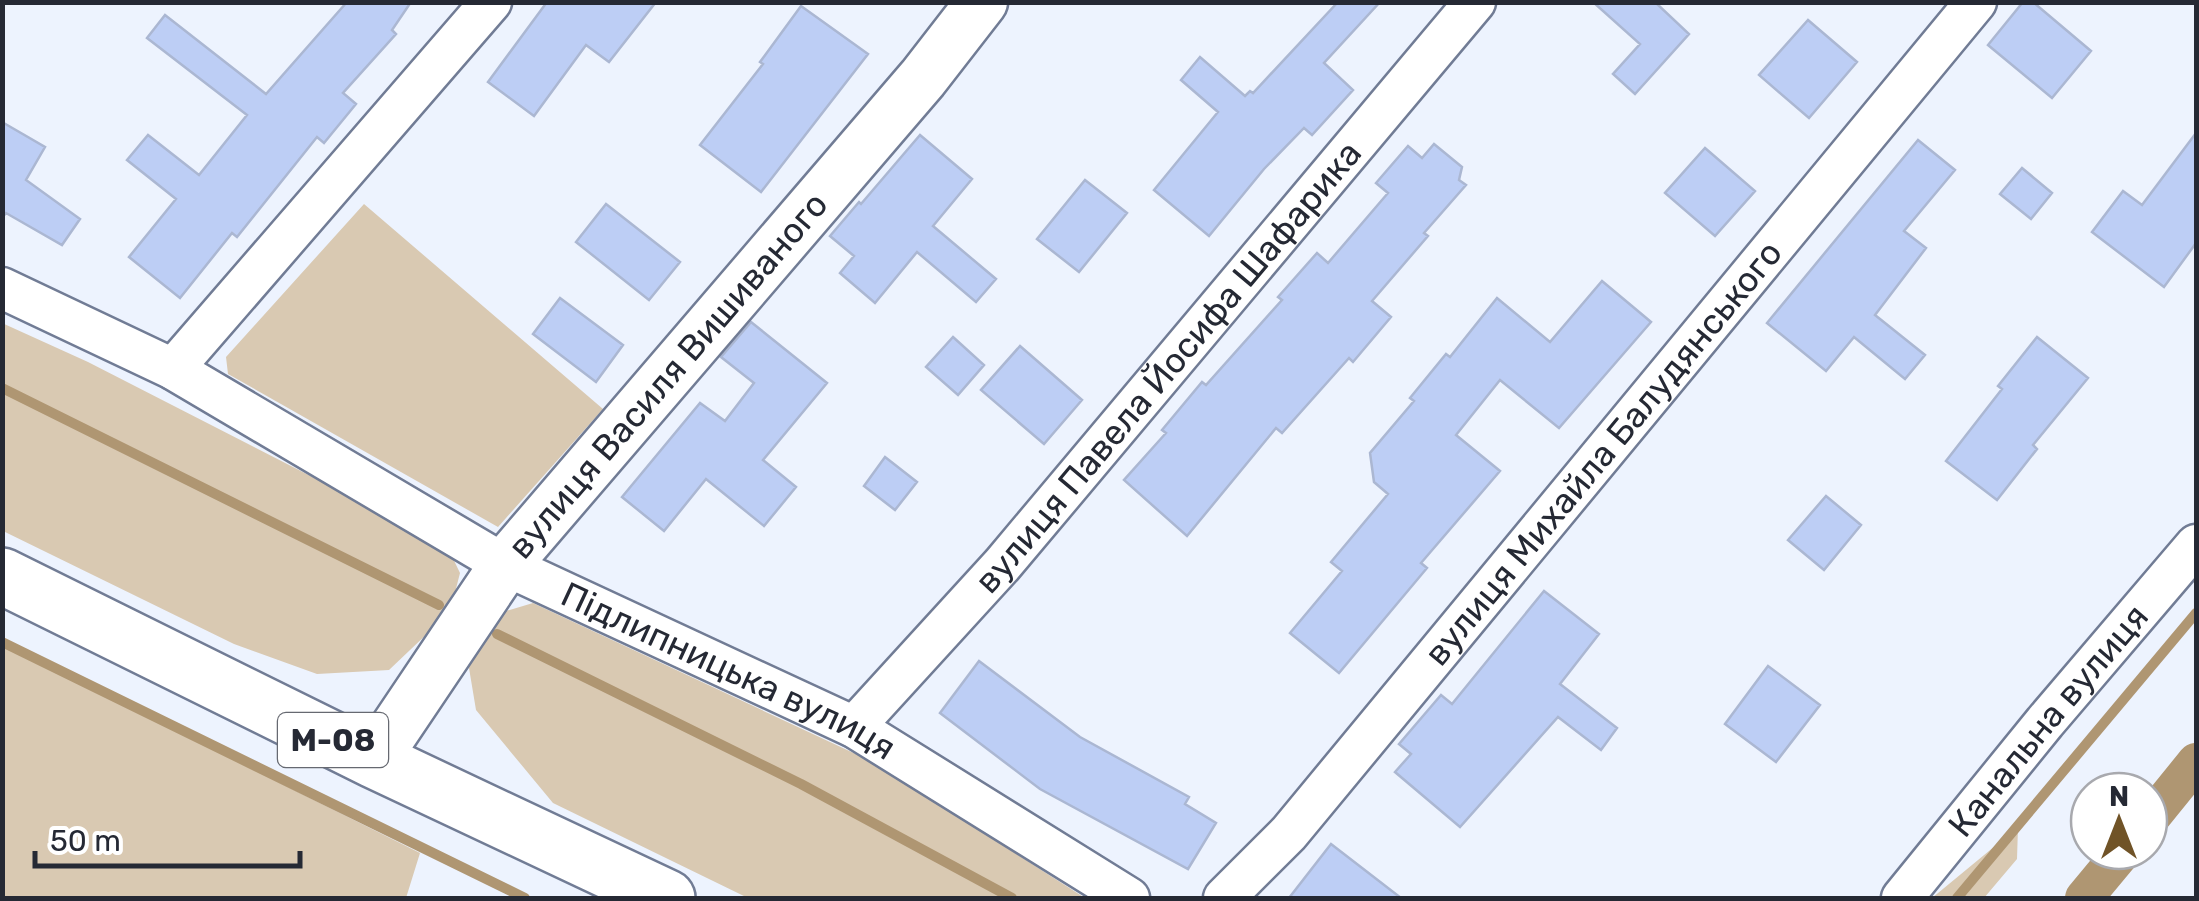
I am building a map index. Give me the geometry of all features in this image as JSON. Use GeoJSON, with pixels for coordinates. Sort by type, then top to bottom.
{"type":"FeatureCollection","features":[{"type":"Feature","properties":{"kind":"highway","name":"М-08"},"geometry":{"type":"LineString","coordinates":[[2,576],[374,760],[667,898]]}},
{"type":"Feature","properties":{"kind":"street"},"geometry":{"type":"LineString","coordinates":[[174,368],[491,2]]}},
{"type":"Feature","properties":{"kind":"street","name":"вулиця Василя Вишиваного"},"geometry":{"type":"LineString","coordinates":[[374,760],[505,565],[910,92],[982,2]]}},
{"type":"Feature","properties":{"kind":"street","name":"вулиця Павела Йосифа Шафарика"},"geometry":{"type":"LineString","coordinates":[[854,726],[1002,565],[1475,2]]}},
{"type":"Feature","properties":{"kind":"street","name":"вулиця Михайла Балудянського"},"geometry":{"type":"LineString","coordinates":[[1224,898],[1288,832],[1976,2]]}},
{"type":"Feature","properties":{"kind":"street","name":"Підлипницька вулиця"},"geometry":{"type":"LineString","coordinates":[[2,288],[174,368],[505,565],[854,726],[1129,898]]}},
{"type":"Feature","properties":{"kind":"street","name":"Канальна вулиця"},"geometry":{"type":"LineString","coordinates":[[1902,898],[2196,545]]}},
{"type":"Feature","properties":{"kind":"shaded area"},"geometry":{"type":"Polygon","coordinates":[[[364,204],[603,409],[498,527],[228,374],[226,357],[364,204]]]}},
{"type":"Feature","properties":{"kind":"shaded area"},"geometry":{"type":"Polygon","coordinates":[[[2,323],[88,362],[447,546],[460,573],[450,612],[389,670],[317,674],[234,644],[3,531],[2,323]]]}},
{"type":"Feature","properties":{"kind":"shaded area"},"geometry":{"type":"Polygon","coordinates":[[[533,603],[875,763],[1085,898],[748,898],[553,803],[476,710],[468,662],[489,616],[533,603]]]}},
{"type":"Feature","properties":{"kind":"shaded area"},"geometry":{"type":"Polygon","coordinates":[[[2,644],[420,853],[406,898],[3,898],[2,644]]]}},
{"type":"Feature","properties":{"kind":"shaded area"},"geometry":{"type":"Polygon","coordinates":[[[2018,827],[2017,859],[1984,898],[1932,898],[2018,827]]]}},
{"type":"Feature","properties":{"kind":"building"},"geometry":{"type":"Polygon","coordinates":[[[347,2],[411,2],[392,30],[396,34],[343,93],[356,104],[324,143],[317,137],[237,237],[232,233],[180,298],[129,257],[176,199],[127,160],[148,135],[199,175],[247,115],[147,38],[165,15],[266,94],[347,2]]]}},
{"type":"Feature","properties":{"kind":"building"},"geometry":{"type":"Polygon","coordinates":[[[547,2],[656,2],[609,62],[586,45],[534,116],[488,82],[547,2]]]}},
{"type":"Feature","properties":{"kind":"building"},"geometry":{"type":"Polygon","coordinates":[[[1338,2],[1380,2],[1324,63],[1353,90],[1312,135],[1304,128],[1209,236],[1154,190],[1218,112],[1181,80],[1200,57],[1245,96],[1253,93],[1338,2]]]}},
{"type":"Feature","properties":{"kind":"building"},"geometry":{"type":"Polygon","coordinates":[[[1593,2],[1655,2],[1689,34],[1635,94],[1613,74],[1640,44],[1593,2]]]}},
{"type":"Feature","properties":{"kind":"building"},"geometry":{"type":"Polygon","coordinates":[[[2023,2],[2033,2],[2091,51],[2052,98],[1988,45],[2023,2]]]}},
{"type":"Feature","properties":{"kind":"building"},"geometry":{"type":"Polygon","coordinates":[[[801,6],[868,54],[761,192],[700,145],[763,64],[760,62],[801,6]]]}},
{"type":"Feature","properties":{"kind":"building"},"geometry":{"type":"Polygon","coordinates":[[[1808,20],[1857,62],[1809,118],[1759,75],[1808,20]]]}},
{"type":"Feature","properties":{"kind":"building"},"geometry":{"type":"Polygon","coordinates":[[[2,122],[45,147],[26,180],[80,219],[62,245],[6,213],[2,218],[2,122]]]}},
{"type":"Feature","properties":{"kind":"building"},"geometry":{"type":"Polygon","coordinates":[[[2196,133],[2196,243],[2164,287],[2092,232],[2123,191],[2142,205],[2196,133]]]}},
{"type":"Feature","properties":{"kind":"building"},"geometry":{"type":"Polygon","coordinates":[[[920,135],[972,179],[933,226],[996,279],[976,302],[917,252],[875,303],[840,273],[854,256],[830,236],[920,135]]]}},
{"type":"Feature","properties":{"kind":"building"},"geometry":{"type":"Polygon","coordinates":[[[1918,140],[1955,170],[1904,231],[1926,248],[1875,315],[1925,355],[1905,379],[1854,337],[1826,371],[1767,323],[1918,140]]]}},
{"type":"Feature","properties":{"kind":"building"},"geometry":{"type":"Polygon","coordinates":[[[1434,144],[1462,167],[1459,180],[1466,185],[1372,301],[1391,317],[1353,362],[1349,358],[1282,433],[1276,428],[1187,536],[1124,480],[1166,433],[1162,430],[1202,382],[1206,385],[1282,300],[1278,297],[1317,253],[1328,263],[1388,193],[1376,183],[1408,146],[1422,158],[1434,144]]]}},
{"type":"Feature","properties":{"kind":"building"},"geometry":{"type":"Polygon","coordinates":[[[1705,148],[1755,191],[1715,236],[1665,193],[1705,148]]]}},
{"type":"Feature","properties":{"kind":"building"},"geometry":{"type":"Polygon","coordinates":[[[2022,168],[2052,193],[2031,219],[2000,194],[2022,168]]]}},
{"type":"Feature","properties":{"kind":"building"},"geometry":{"type":"Polygon","coordinates":[[[1085,180],[1127,213],[1079,272],[1037,239],[1085,180]]]}},
{"type":"Feature","properties":{"kind":"building"},"geometry":{"type":"Polygon","coordinates":[[[606,204],[680,262],[649,300],[576,242],[606,204]]]}},
{"type":"Feature","properties":{"kind":"building"},"geometry":{"type":"Polygon","coordinates":[[[1602,281],[1651,322],[1559,428],[1500,380],[1456,435],[1500,471],[1421,563],[1427,568],[1339,673],[1290,633],[1342,571],[1331,562],[1388,494],[1374,482],[1370,453],[1414,401],[1410,398],[1446,354],[1450,357],[1497,298],[1550,342],[1602,281]]]}},
{"type":"Feature","properties":{"kind":"building"},"geometry":{"type":"Polygon","coordinates":[[[560,298],[623,345],[596,382],[533,334],[560,298]]]}},
{"type":"Feature","properties":{"kind":"building"},"geometry":{"type":"Polygon","coordinates":[[[751,322],[827,383],[763,460],[796,487],[764,526],[706,479],[664,531],[622,497],[700,403],[725,421],[754,383],[721,357],[751,322]]]}},
{"type":"Feature","properties":{"kind":"building"},"geometry":{"type":"Polygon","coordinates":[[[953,337],[984,365],[958,395],[926,367],[953,337]]]}},
{"type":"Feature","properties":{"kind":"building"},"geometry":{"type":"Polygon","coordinates":[[[2037,337],[2088,378],[2033,445],[2037,449],[1997,500],[1946,461],[2037,337]]]}},
{"type":"Feature","properties":{"kind":"building"},"geometry":{"type":"Polygon","coordinates":[[[1020,346],[1082,400],[1044,444],[981,390],[1020,346]]]}},
{"type":"Feature","properties":{"kind":"building"},"geometry":{"type":"Polygon","coordinates":[[[885,457],[917,482],[895,510],[864,486],[885,457]]]}},
{"type":"Feature","properties":{"kind":"building"},"geometry":{"type":"Polygon","coordinates":[[[1826,496],[1861,525],[1824,570],[1788,540],[1826,496]]]}},
{"type":"Feature","properties":{"kind":"building"},"geometry":{"type":"Polygon","coordinates":[[[1544,591],[1599,634],[1560,684],[1617,728],[1601,750],[1558,717],[1460,827],[1395,772],[1411,754],[1399,744],[1441,695],[1452,704],[1544,591]]]}},
{"type":"Feature","properties":{"kind":"building"},"geometry":{"type":"Polygon","coordinates":[[[979,661],[1080,737],[1189,797],[1185,804],[1216,823],[1188,869],[1040,789],[940,713],[979,661]]]}},
{"type":"Feature","properties":{"kind":"building"},"geometry":{"type":"Polygon","coordinates":[[[1768,666],[1820,705],[1776,762],[1725,724],[1768,666]]]}},
{"type":"Feature","properties":{"kind":"building"},"geometry":{"type":"Polygon","coordinates":[[[1331,844],[1401,898],[1289,898],[1331,844]]]}},
{"type":"Feature","properties":{"kind":"waterway"},"geometry":{"type":"LineString","coordinates":[[2,388],[439,605]]}},
{"type":"Feature","properties":{"kind":"waterway"},"geometry":{"type":"LineString","coordinates":[[1957,898],[2196,613]]}},
{"type":"Feature","properties":{"kind":"waterway"},"geometry":{"type":"LineString","coordinates":[[497,634],[801,784],[1012,898]]}},
{"type":"Feature","properties":{"kind":"waterway"},"geometry":{"type":"LineString","coordinates":[[2,642],[525,898]]}},
{"type":"Feature","properties":{"kind":"waterway"},"geometry":{"type":"LineString","coordinates":[[2169,795],[2196,762]]}},
{"type":"Feature","properties":{"kind":"waterway"},"geometry":{"type":"LineString","coordinates":[[2084,898],[2106,871]]}}]}
